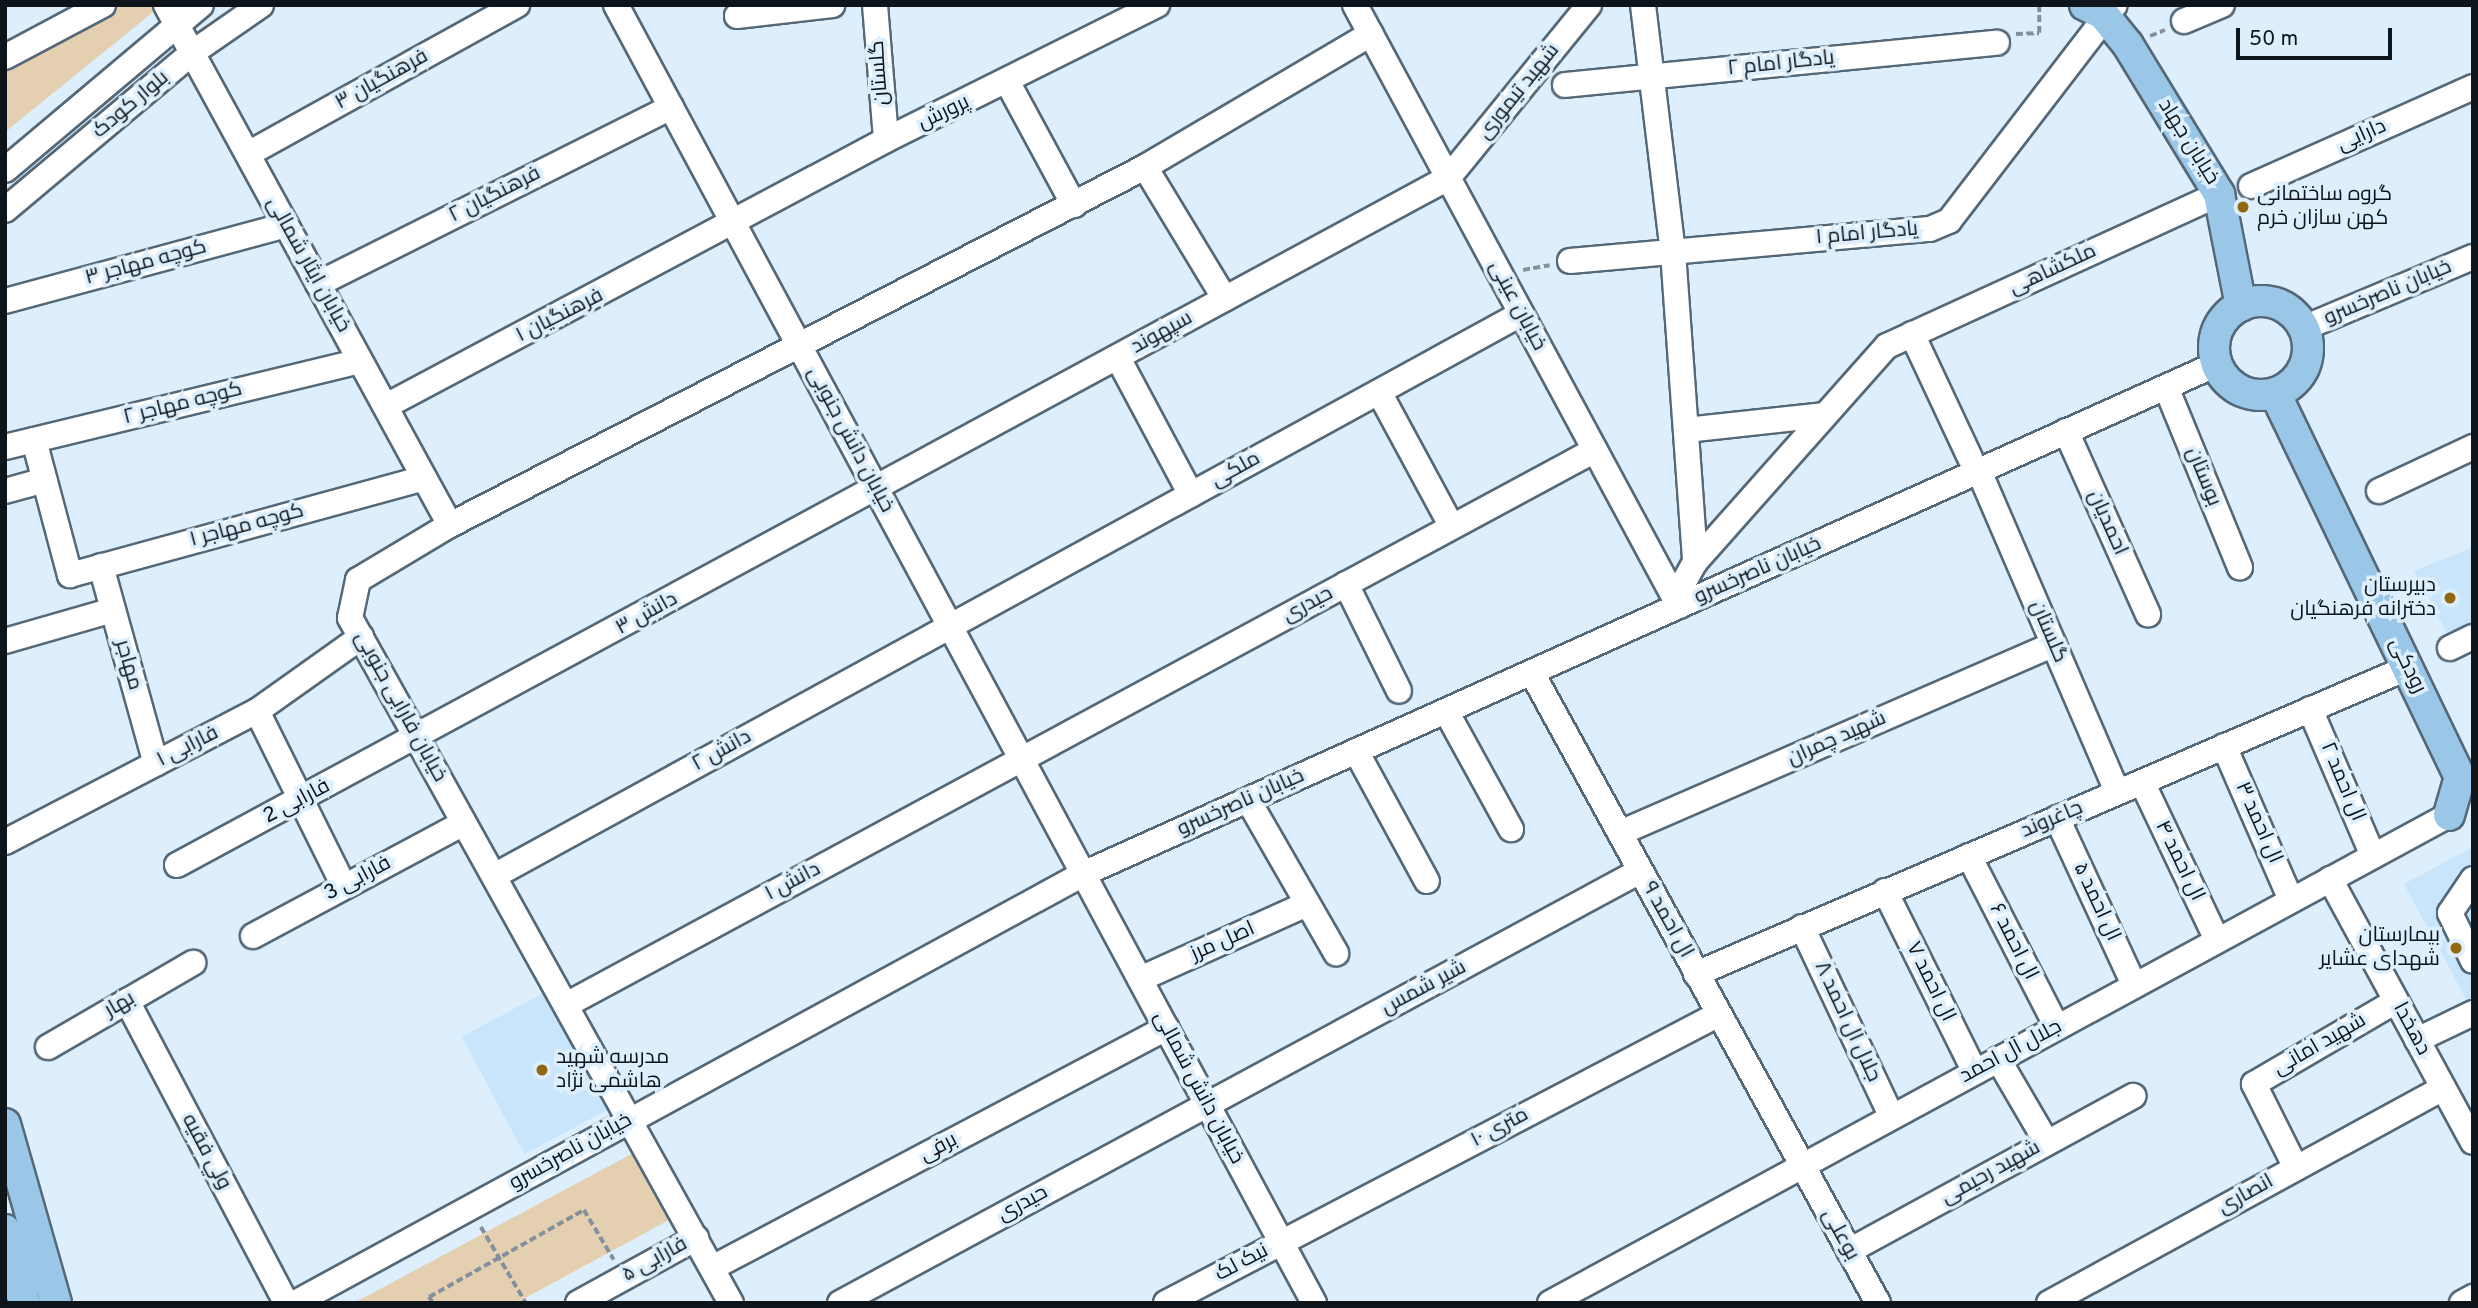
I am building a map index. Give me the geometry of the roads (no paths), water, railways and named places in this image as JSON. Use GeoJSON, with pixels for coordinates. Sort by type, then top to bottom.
{"type":"FeatureCollection","features":[{"type":"Feature","properties":{"kind":"main road","name":"خیابان جهاد"},"geometry":{"type":"LineString","coordinates":[[2101,8],[2128,45],[2219,194],[2241,306]]}},
{"type":"Feature","properties":{"kind":"main road"},"geometry":{"type":"LineString","coordinates":[[2241,306],[2284,307],[2304,328],[2308,344],[2300,374],[2275,393],[2234,386],[2217,364],[2215,337],[2241,306]]}},
{"type":"Feature","properties":{"kind":"main road","name":"رودکی"},"geometry":{"type":"LineString","coordinates":[[2275,393],[2464,793]]}},
{"type":"Feature","properties":{"kind":"main road"},"geometry":{"type":"LineString","coordinates":[[5,1124],[54,1298]]}},
{"type":"Feature","properties":{"kind":"main road"},"geometry":{"type":"LineString","coordinates":[[5,1230],[54,1298]]}},
{"type":"Feature","properties":{"kind":"main road"},"geometry":{"type":"LineString","coordinates":[[5,1252],[25,1303]]}},
{"type":"Feature","properties":{"kind":"street"},"geometry":{"type":"LineString","coordinates":[[5,57],[103,5]]}},
{"type":"Feature","properties":{"kind":"street","name":"بلوار کودک"},"geometry":{"type":"LineString","coordinates":[[5,170],[171,14],[201,5]]}},
{"type":"Feature","properties":{"kind":"street","name":"بلوار کودک"},"geometry":{"type":"LineString","coordinates":[[5,210],[192,52],[261,5]]}},
{"type":"Feature","properties":{"kind":"street","name":"فرهنگیان ۳"},"geometry":{"type":"LineString","coordinates":[[247,154],[517,5]]}},
{"type":"Feature","properties":{"kind":"street","name":"خیابان دانش جنوبی"},"geometry":{"type":"LineString","coordinates":[[616,5],[1083,874]]}},
{"type":"Feature","properties":{"kind":"street"},"geometry":{"type":"LineString","coordinates":[[737,16],[832,5]]}},
{"type":"Feature","properties":{"kind":"street","name":"گلستان"},"geometry":{"type":"LineString","coordinates":[[875,5],[886,140]]}},
{"type":"Feature","properties":{"kind":"street","name":"پرورش"},"geometry":{"type":"LineString","coordinates":[[734,225],[886,140],[1008,83],[1157,5]]}},
{"type":"Feature","properties":{"kind":"street","name":"خیابان عینی"},"geometry":{"type":"LineString","coordinates":[[1355,5],[1677,602]]}},
{"type":"Feature","properties":{"kind":"street","name":"شهید تیموری"},"geometry":{"type":"LineString","coordinates":[[1448,178],[1589,5]]}},
{"type":"Feature","properties":{"kind":"street"},"geometry":{"type":"LineString","coordinates":[[1643,5],[1673,252],[1695,562]]}},
{"type":"Feature","properties":{"kind":"street"},"geometry":{"type":"LineString","coordinates":[[2184,21],[2222,5]]}},
{"type":"Feature","properties":{"kind":"street","name":"یادگار امام ۱"},"geometry":{"type":"LineString","coordinates":[[1570,261],[1930,229],[1949,221],[2101,8]]}},
{"type":"Feature","properties":{"kind":"street","name":"خیابان ایثار شمالی"},"geometry":{"type":"LineString","coordinates":[[171,14],[450,525]]}},
{"type":"Feature","properties":{"kind":"street"},"geometry":{"type":"LineString","coordinates":[[800,347],[1145,167],[1371,34]]}},
{"type":"Feature","properties":{"kind":"street","name":"یادگار امام ۲"},"geometry":{"type":"LineString","coordinates":[[1565,85],[1997,43]]}},
{"type":"Feature","properties":{"kind":"street"},"geometry":{"type":"LineString","coordinates":[[1008,83],[1074,205]]}},
{"type":"Feature","properties":{"kind":"street","name":"دارایی"},"geometry":{"type":"LineString","coordinates":[[2251,186],[2473,87]]}},
{"type":"Feature","properties":{"kind":"street","name":"فرهنگیان ۲"},"geometry":{"type":"LineString","coordinates":[[318,284],[671,107]]}},
{"type":"Feature","properties":{"kind":"street"},"geometry":{"type":"LineString","coordinates":[[34,145],[55,168]]}},
{"type":"Feature","properties":{"kind":"street"},"geometry":{"type":"LineString","coordinates":[[1145,167],[1225,299]]}},
{"type":"Feature","properties":{"kind":"street","name":"سپهوند"},"geometry":{"type":"LineString","coordinates":[[876,489],[1448,178]]}},
{"type":"Feature","properties":{"kind":"street","name":"ملکشاهی"},"geometry":{"type":"LineString","coordinates":[[1825,415],[1887,345],[2219,194]]}},
{"type":"Feature","properties":{"kind":"street","name":"کوچه مهاجر ۳"},"geometry":{"type":"LineString","coordinates":[[5,301],[286,225]]}},
{"type":"Feature","properties":{"kind":"street","name":"فرهنگیان ۱"},"geometry":{"type":"LineString","coordinates":[[386,406],[734,225]]}},
{"type":"Feature","properties":{"kind":"street","name":"خیابان ناصرخسرو"},"geometry":{"type":"LineString","coordinates":[[2304,328],[2473,257]]}},
{"type":"Feature","properties":{"kind":"street","name":"ملکی"},"geometry":{"type":"LineString","coordinates":[[950,626],[1521,314]]}},
{"type":"Feature","properties":{"kind":"street","name":"گلستان"},"geometry":{"type":"LineString","coordinates":[[1912,334],[1974,465],[2118,792]]}},
{"type":"Feature","properties":{"kind":"street","name":"خیابان فارابی جنوبی"},"geometry":{"type":"LineString","coordinates":[[731,1303],[350,618],[358,580],[450,525],[800,347]]}},
{"type":"Feature","properties":{"kind":"street"},"geometry":{"type":"LineString","coordinates":[[1118,358],[1191,495]]}},
{"type":"Feature","properties":{"kind":"street","name":"کوچه مهاجر ۲"},"geometry":{"type":"LineString","coordinates":[[5,447],[360,361]]}},
{"type":"Feature","properties":{"kind":"street","name":"خیابان ناصرخسرو"},"geometry":{"type":"LineString","coordinates":[[295,1303],[1083,874],[1532,673],[1677,602],[1974,465],[2066,432],[2217,364]]}},
{"type":"Feature","properties":{"kind":"street","name":"بوستان"},"geometry":{"type":"LineString","coordinates":[[2166,387],[2240,567]]}},
{"type":"Feature","properties":{"kind":"street"},"geometry":{"type":"LineString","coordinates":[[1379,392],[1452,527]]}},
{"type":"Feature","properties":{"kind":"street"},"geometry":{"type":"LineString","coordinates":[[1686,430],[1825,415]]}},
{"type":"Feature","properties":{"kind":"street"},"geometry":{"type":"LineString","coordinates":[[1677,602],[1695,562],[1825,415]]}},
{"type":"Feature","properties":{"kind":"street","name":"احمدیان"},"geometry":{"type":"LineString","coordinates":[[2066,432],[2148,614]]}},
{"type":"Feature","properties":{"kind":"street"},"geometry":{"type":"LineString","coordinates":[[5,491],[45,480],[34,440]]}},
{"type":"Feature","properties":{"kind":"street"},"geometry":{"type":"LineString","coordinates":[[2379,491],[2473,447]]}},
{"type":"Feature","properties":{"kind":"street","name":"حیدری"},"geometry":{"type":"LineString","coordinates":[[1021,759],[1595,450]]}},
{"type":"Feature","properties":{"kind":"street","name":"کوچه مهاجر ۱"},"geometry":{"type":"LineString","coordinates":[[45,480],[71,575],[424,478]]}},
{"type":"Feature","properties":{"kind":"street","name":"دانش ۳"},"geometry":{"type":"LineString","coordinates":[[417,739],[876,489]]}},
{"type":"Feature","properties":{"kind":"street","name":"مهاجر"},"geometry":{"type":"LineString","coordinates":[[101,566],[156,764]]}},
{"type":"Feature","properties":{"kind":"street"},"geometry":{"type":"LineString","coordinates":[[1346,584],[1399,691]]}},
{"type":"Feature","properties":{"kind":"street"},"geometry":{"type":"LineString","coordinates":[[5,641],[113,610]]}},
{"type":"Feature","properties":{"kind":"street","name":"دانش ۲"},"geometry":{"type":"LineString","coordinates":[[494,876],[950,626]]}},
{"type":"Feature","properties":{"kind":"street","name":"فارابی ۱"},"geometry":{"type":"LineString","coordinates":[[5,842],[257,711],[361,637]]}},
{"type":"Feature","properties":{"kind":"street"},"geometry":{"type":"LineString","coordinates":[[2449,648],[2473,637]]}},
{"type":"Feature","properties":{"kind":"street","name":"شهید چمران"},"geometry":{"type":"LineString","coordinates":[[1620,833],[2054,644]]}},
{"type":"Feature","properties":{"kind":"street","name":"چاغروند"},"geometry":{"type":"LineString","coordinates":[[1696,974],[2407,668]]}},
{"type":"Feature","properties":{"kind":"street","name":"ال احمد ۹"},"geometry":{"type":"LineString","coordinates":[[1532,673],[1803,1167]]}},
{"type":"Feature","properties":{"kind":"street","name":"ال احمد ۲"},"geometry":{"type":"LineString","coordinates":[[2310,709],[2373,856]]}},
{"type":"Feature","properties":{"kind":"street"},"geometry":{"type":"LineString","coordinates":[[257,711],[344,886]]}},
{"type":"Feature","properties":{"kind":"street"},"geometry":{"type":"LineString","coordinates":[[1446,711],[1511,829]]}},
{"type":"Feature","properties":{"kind":"street","name":"فارابی 2"},"geometry":{"type":"LineString","coordinates":[[177,865],[417,739]]}},
{"type":"Feature","properties":{"kind":"street","name":"ال احمد ۳"},"geometry":{"type":"LineString","coordinates":[[2224,746],[2291,900]]}},
{"type":"Feature","properties":{"kind":"street"},"geometry":{"type":"LineString","coordinates":[[1356,751],[1427,881]]}},
{"type":"Feature","properties":{"kind":"street","name":"دانش ۱"},"geometry":{"type":"LineString","coordinates":[[566,1005],[1021,759]]}},
{"type":"Feature","properties":{"kind":"street","name":"ال احمد ۴"},"geometry":{"type":"LineString","coordinates":[[2141,782],[2217,940]]}},
{"type":"Feature","properties":{"kind":"street","name":"جلال آل احمد"},"geometry":{"type":"LineString","coordinates":[[1550,1303],[2373,856],[2464,793]]}},
{"type":"Feature","properties":{"kind":"street"},"geometry":{"type":"LineString","coordinates":[[1248,800],[1336,953]]}},
{"type":"Feature","properties":{"kind":"street","name":"ال احمد ۵"},"geometry":{"type":"LineString","coordinates":[[2057,818],[2134,985]]}},
{"type":"Feature","properties":{"kind":"street","name":"فارابی 3"},"geometry":{"type":"LineString","coordinates":[[253,936],[464,823]]}},
{"type":"Feature","properties":{"kind":"street","name":"ال احمد ۶"},"geometry":{"type":"LineString","coordinates":[[1969,856],[2056,1027]]}},
{"type":"Feature","properties":{"kind":"street","name":"شیر شمس"},"geometry":{"type":"LineString","coordinates":[[1207,1105],[1640,871]]}},
{"type":"Feature","properties":{"kind":"street","name":"خیابان دانش شمالی"},"geometry":{"type":"LineString","coordinates":[[1083,874],[1314,1303]]}},
{"type":"Feature","properties":{"kind":"street","name":"دهخدا"},"geometry":{"type":"LineString","coordinates":[[2330,879],[2473,1142]]}},
{"type":"Feature","properties":{"kind":"street"},"geometry":{"type":"LineString","coordinates":[[2473,879],[2450,913],[2473,961]]}},
{"type":"Feature","properties":{"kind":"street","name":"ال احمد ۷"},"geometry":{"type":"LineString","coordinates":[[1885,891],[1975,1072]]}},
{"type":"Feature","properties":{"kind":"street","name":"اصل مرز"},"geometry":{"type":"LineString","coordinates":[[1140,979],[1307,904]]}},
{"type":"Feature","properties":{"kind":"street","name":"جلال آل احمد ۸"},"geometry":{"type":"LineString","coordinates":[[1802,927],[1892,1116]]}},
{"type":"Feature","properties":{"kind":"street","name":"بهار"},"geometry":{"type":"LineString","coordinates":[[48,1047],[193,963]]}},
{"type":"Feature","properties":{"kind":"street","name":"ولي فقيه"},"geometry":{"type":"LineString","coordinates":[[127,1001],[286,1303]]}},
{"type":"Feature","properties":{"kind":"street","name":"شهید امانی"},"geometry":{"type":"LineString","coordinates":[[2297,1168],[2254,1084],[2396,1001]]}},
{"type":"Feature","properties":{"kind":"street"},"geometry":{"type":"LineString","coordinates":[[2417,1040],[2473,1013]]}},
{"type":"Feature","properties":{"kind":"street","name":"۱۰ متری"},"geometry":{"type":"LineString","coordinates":[[1281,1242],[1719,1014]]}},
{"type":"Feature","properties":{"kind":"street","name":"برفی"},"geometry":{"type":"LineString","coordinates":[[712,1268],[1166,1028]]}},
{"type":"Feature","properties":{"kind":"street"},"geometry":{"type":"LineString","coordinates":[[1998,1059],[2047,1143]]}},
{"type":"Feature","properties":{"kind":"street","name":"انصاری"},"geometry":{"type":"LineString","coordinates":[[2049,1303],[2443,1088]]}},
{"type":"Feature","properties":{"kind":"street","name":"شهید رحیمی"},"geometry":{"type":"LineString","coordinates":[[1849,1251],[2133,1096]]}},
{"type":"Feature","properties":{"kind":"street","name":"حیدری"},"geometry":{"type":"LineString","coordinates":[[840,1303],[1207,1105]]}},
{"type":"Feature","properties":{"kind":"street","name":"بوعلی"},"geometry":{"type":"LineString","coordinates":[[1803,1167],[1878,1303]]}},
{"type":"Feature","properties":{"kind":"street","name":"فارابی ۵"},"geometry":{"type":"LineString","coordinates":[[578,1303],[696,1238]]}},
{"type":"Feature","properties":{"kind":"street","name":"نیک لک"},"geometry":{"type":"LineString","coordinates":[[1166,1303],[1281,1242]]}},
{"type":"Feature","properties":{"kind":"street"},"geometry":{"type":"LineString","coordinates":[[2462,1303],[2473,1297]]}},
{"type":"Feature","properties":{"kind":"place","name":"گروه ساختمانی کهن سازان خرم"},"geometry":{"type":"Point","coordinates":[2243,207]}},
{"type":"Feature","properties":{"kind":"place","name":"دبیرستان دخترانه فرهنگیان"},"geometry":{"type":"Point","coordinates":[2450,598]}},
{"type":"Feature","properties":{"kind":"place","name":"بیمارستان شهدای عشایر"},"geometry":{"type":"Point","coordinates":[2456,948]}},
{"type":"Feature","properties":{"kind":"place","name":"مدرسه شهید ه‍اشمی نژاد"},"geometry":{"type":"Point","coordinates":[542,1070]}}]}
